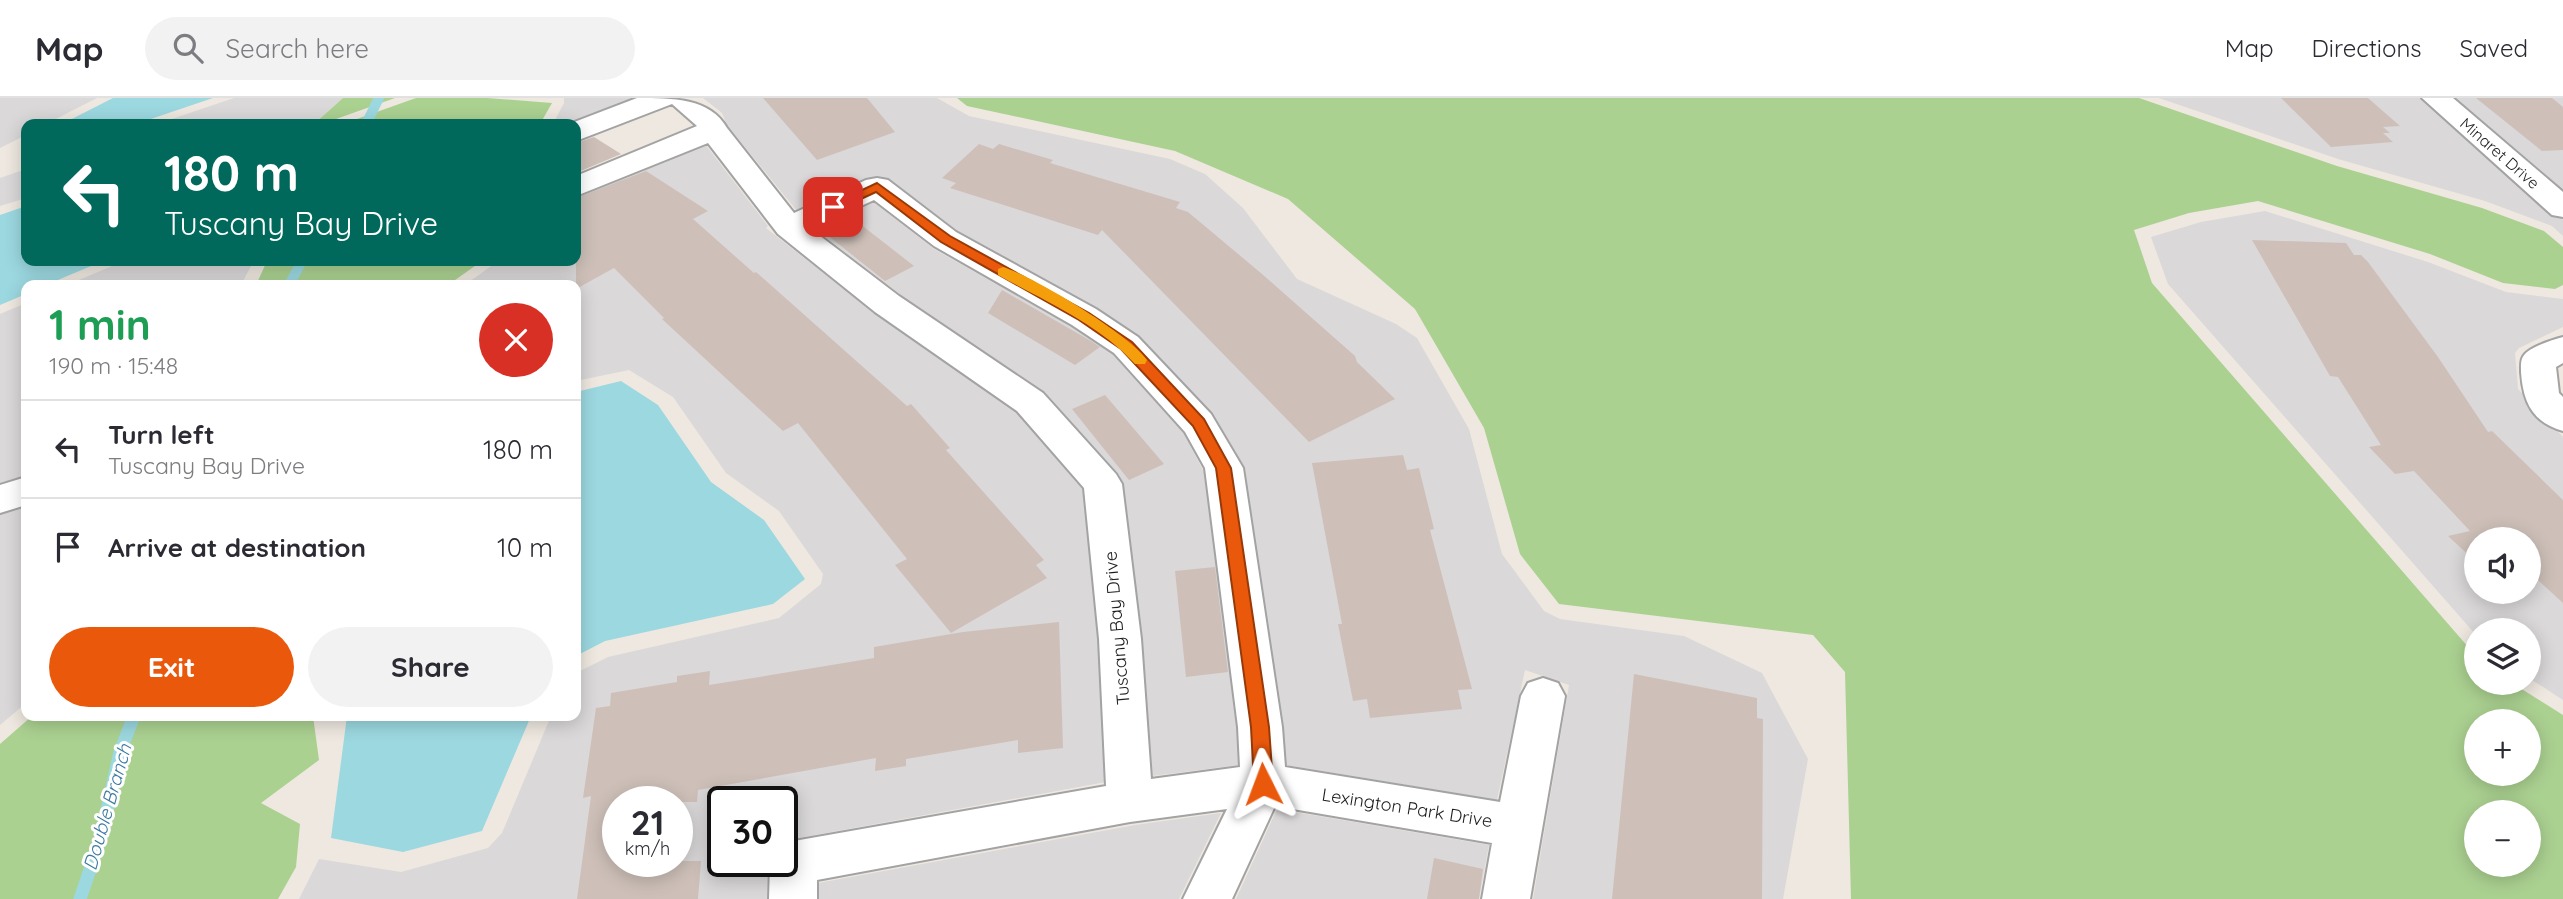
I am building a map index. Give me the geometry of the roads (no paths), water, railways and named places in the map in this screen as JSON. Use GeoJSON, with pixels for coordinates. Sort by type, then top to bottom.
{"type":"FeatureCollection","features":[{"type":"Feature","properties":{"kind":"street"},"geometry":{"type":"LineString","coordinates":[[581,130],[663,98]]}},
{"type":"Feature","properties":{"kind":"street","name":"Tuscany Bay Drive"},"geometry":{"type":"LineString","coordinates":[[682,98],[709,120],[713,130],[789,227],[887,304],[1030,401],[1103,484],[1120,639],[1130,802]]}},
{"type":"Feature","properties":{"kind":"street","name":"Minaret Drive"},"geometry":{"type":"LineString","coordinates":[[2437,98],[2563,208]]}},
{"type":"Feature","properties":{"kind":"street"},"geometry":{"type":"LineString","coordinates":[[581,185],[713,130]]}},
{"type":"Feature","properties":{"kind":"street"},"geometry":{"type":"LineString","coordinates":[[789,227],[877,187],[945,239],[1084,317],[1126,345],[1198,423],[1223,468],[1260,727],[1263,784],[1207,899]]}},
{"type":"Feature","properties":{"kind":"street"},"geometry":{"type":"LineString","coordinates":[[2563,349],[2538,361],[2541,397],[2563,418]]}},
{"type":"Feature","properties":{"kind":"street"},"geometry":{"type":"LineString","coordinates":[[0,499],[21,493]]}},
{"type":"Feature","properties":{"kind":"street","name":"Lexington Park Drive"},"geometry":{"type":"LineString","coordinates":[[1506,899],[1543,696]]}},
{"type":"Feature","properties":{"kind":"street","name":"Lexington Park Drive"},"geometry":{"type":"LineString","coordinates":[[1130,802],[1263,784],[1518,826]]}},
{"type":"Feature","properties":{"kind":"street"},"geometry":{"type":"LineString","coordinates":[[793,899],[794,863],[1130,802]]}},
{"type":"Feature","properties":{"kind":"water"},"geometry":{"type":"Polygon","coordinates":[[[113,98],[213,98],[151,119],[72,119],[113,98]]]}},
{"type":"Feature","properties":{"kind":"water"},"geometry":{"type":"Polygon","coordinates":[[[21,208],[21,266],[91,266],[58,280],[21,280],[21,296],[0,305],[0,215],[21,208]]]}},
{"type":"Feature","properties":{"kind":"water"},"geometry":{"type":"Polygon","coordinates":[[[621,381],[658,405],[711,482],[764,520],[805,579],[773,604],[605,641],[581,653],[581,391],[621,381]]]}},
{"type":"Feature","properties":{"kind":"water"},"geometry":{"type":"Polygon","coordinates":[[[346,721],[529,721],[482,831],[403,852],[331,838],[346,721]]]}},
{"type":"Feature","properties":{"kind":"waterway","name":"Double Branch"},"geometry":{"type":"LineString","coordinates":[[368,119],[379,98]]}},
{"type":"Feature","properties":{"kind":"waterway","name":"Double Branch"},"geometry":{"type":"LineString","coordinates":[[292,280],[299,266]]}},
{"type":"Feature","properties":{"kind":"waterway","name":"Double Branch"},"geometry":{"type":"LineString","coordinates":[[80,899],[101,837],[120,752],[132,721]]}}]}
